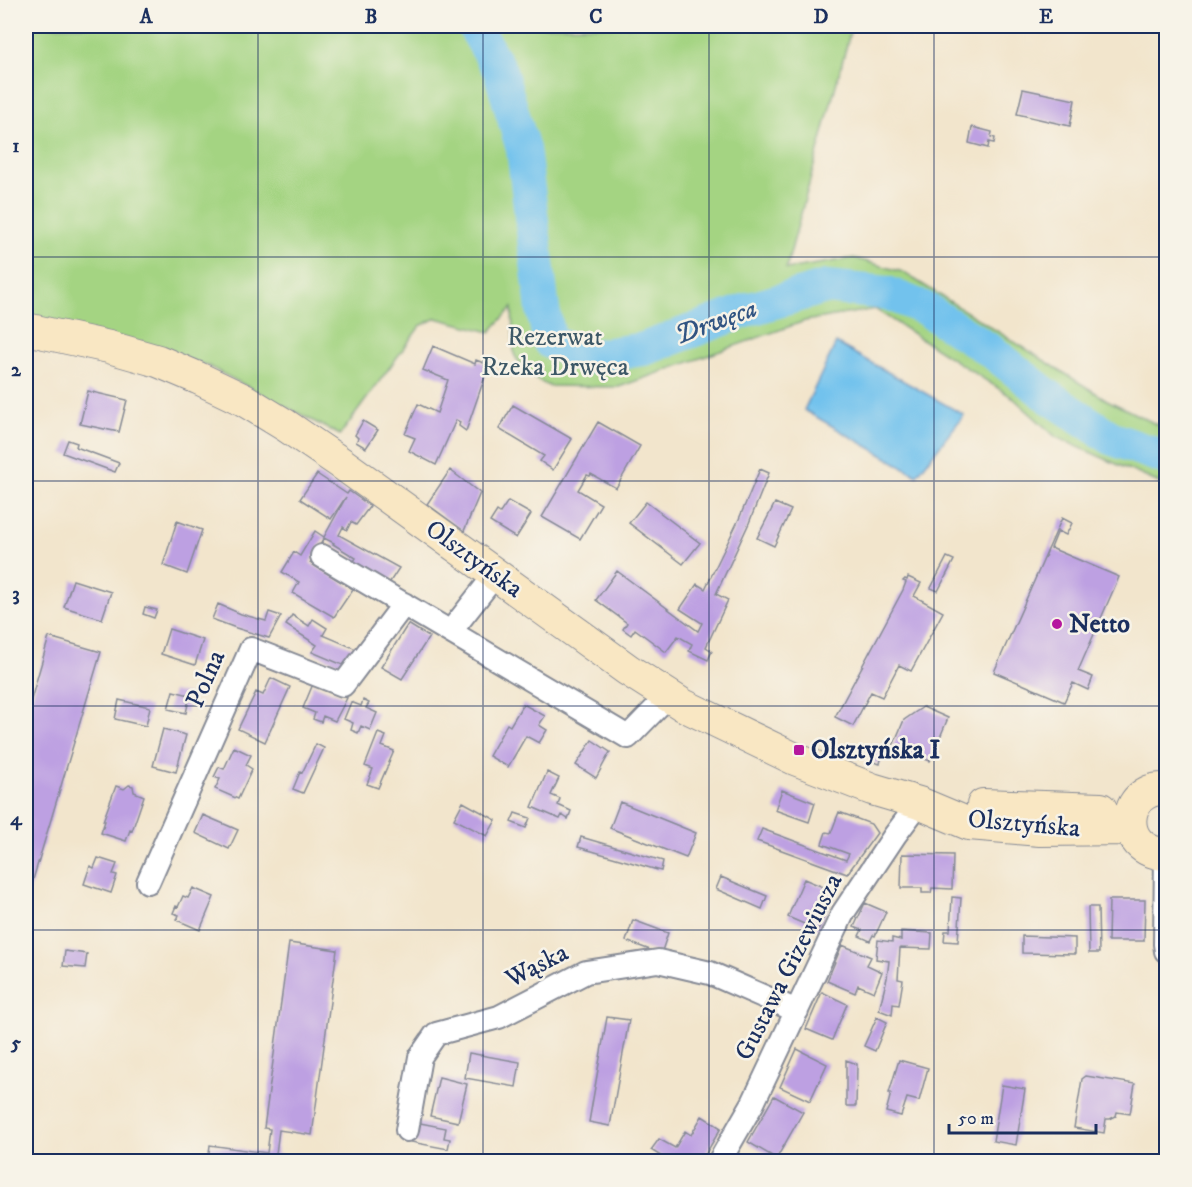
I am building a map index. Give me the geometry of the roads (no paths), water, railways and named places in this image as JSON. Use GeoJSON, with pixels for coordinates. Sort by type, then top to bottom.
{"type":"FeatureCollection","features":[{"type":"Feature","properties":{"kind":"street","name":"Olsztyńska"},"geometry":{"type":"LineString","coordinates":[[26,329],[109,347],[158,361],[244,400],[341,464],[628,670],[717,723],[804,763],[872,789],[919,803],[969,824],[1040,830],[1132,818]]}},
{"type":"Feature","properties":{"kind":"street"},"geometry":{"type":"LineString","coordinates":[[322,556],[628,737],[669,696]]}},
{"type":"Feature","properties":{"kind":"street"},"geometry":{"type":"LineString","coordinates":[[451,631],[495,575]]}},
{"type":"Feature","properties":{"kind":"street","name":"Polna"},"geometry":{"type":"LineString","coordinates":[[148,882],[251,649],[343,685],[404,604]]}},
{"type":"Feature","properties":{"kind":"street"},"geometry":{"type":"LineString","coordinates":[[1164,782],[1143,795],[1132,818],[1135,837],[1140,845],[1157,854],[1166,854],[1165,944],[1167,951]]}},
{"type":"Feature","properties":{"kind":"street","name":"Gustawa Gizewiusza"},"geometry":{"type":"LineString","coordinates":[[719,1161],[753,1104],[843,913],[919,803]]}},
{"type":"Feature","properties":{"kind":"street","name":"Wąska"},"geometry":{"type":"LineString","coordinates":[[407,1131],[420,1057],[436,1034],[499,1017],[586,972],[658,961],[710,973],[796,1011]]}},
{"type":"Feature","properties":{"kind":"water"},"geometry":{"type":"Polygon","coordinates":[[[836,343],[964,415],[917,475],[804,410],[836,343]]]}},
{"type":"Feature","properties":{"kind":"waterway","name":"Drwęca"},"geometry":{"type":"LineString","coordinates":[[474,26],[500,71],[523,149],[543,310],[550,342],[589,357],[644,349],[747,310],[826,287],[887,293],[924,308],[991,351],[1048,396],[1113,439],[1166,458]]}},
{"type":"Feature","properties":{"kind":"place","name":"Netto"},"geometry":{"type":"Point","coordinates":[1057,624]}},
{"type":"Feature","properties":{"kind":"place","name":"Olsztyńska I"},"geometry":{"type":"Point","coordinates":[799,750]}},
{"type":"Feature","properties":{"kind":"park label","name":"Rezerwat Rzeka Drwęca"},"geometry":{"type":"Point","coordinates":[555,352]}}]}
